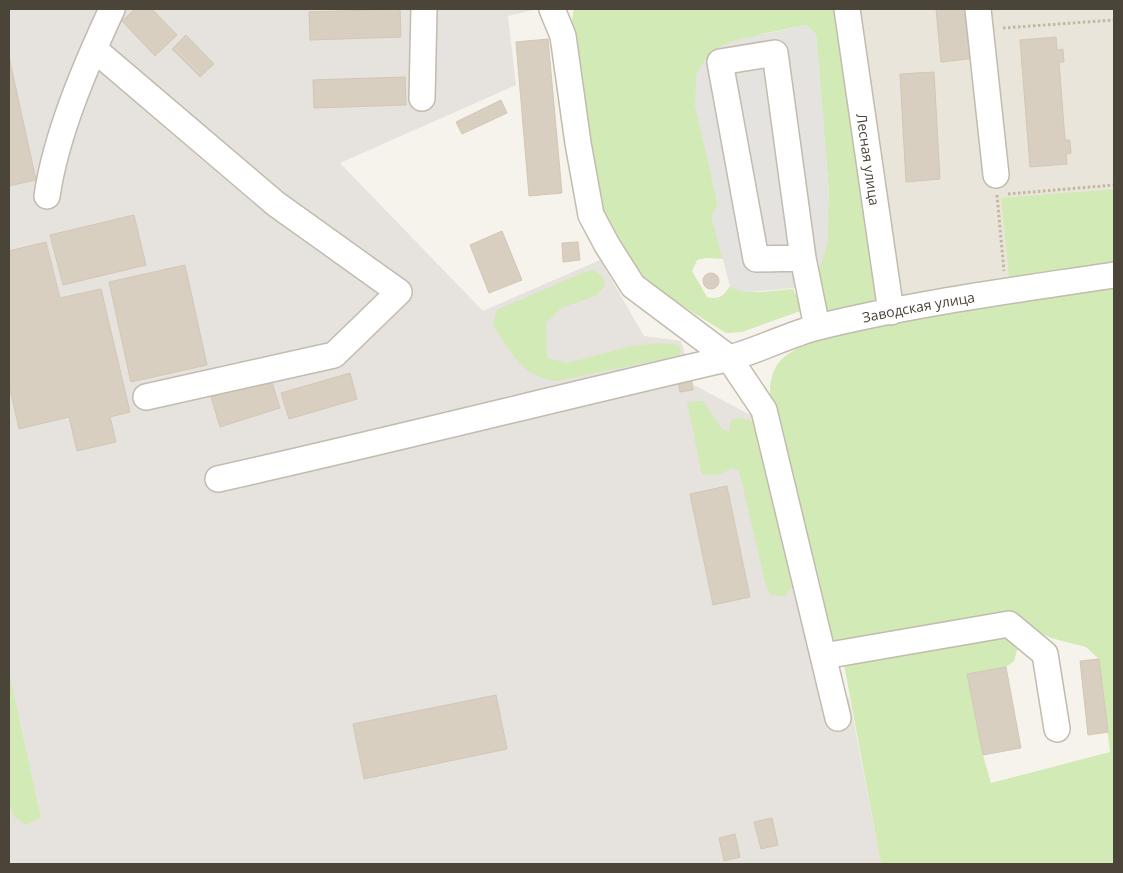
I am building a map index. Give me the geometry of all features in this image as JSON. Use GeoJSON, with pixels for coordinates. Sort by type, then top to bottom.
{"type":"FeatureCollection","features":[{"type":"Feature","properties":{"kind":"street"},"geometry":{"type":"LineString","coordinates":[[47,196],[52,165],[94,49],[112,9]]}},
{"type":"Feature","properties":{"kind":"street"},"geometry":{"type":"LineString","coordinates":[[552,9],[563,36],[578,143],[591,215],[633,286],[729,358],[764,410],[838,718]]}},
{"type":"Feature","properties":{"kind":"street","name":"Лесная улица"},"geometry":{"type":"LineString","coordinates":[[847,9],[891,312]]}},
{"type":"Feature","properties":{"kind":"street"},"geometry":{"type":"LineString","coordinates":[[421,10],[422,98]]}},
{"type":"Feature","properties":{"kind":"street"},"geometry":{"type":"LineString","coordinates":[[979,19],[996,175]]}},
{"type":"Feature","properties":{"kind":"street"},"geometry":{"type":"LineString","coordinates":[[94,49],[276,204],[399,292],[334,355],[146,397]]}},
{"type":"Feature","properties":{"kind":"street"},"geometry":{"type":"LineString","coordinates":[[803,258],[756,259],[720,62],[776,53],[803,258],[817,327]]}},
{"type":"Feature","properties":{"kind":"street","name":"Заводская улица"},"geometry":{"type":"LineString","coordinates":[[218,479],[375,444],[598,388],[729,358],[817,327],[891,312],[1114,275]]}},
{"type":"Feature","properties":{"kind":"street"},"geometry":{"type":"LineString","coordinates":[[824,656],[1009,624],[1045,654],[1057,729]]}},
{"type":"Feature","properties":{"kind":"path"},"geometry":{"type":"LineString","coordinates":[[979,19],[1114,20]]}},
{"type":"Feature","properties":{"kind":"path"},"geometry":{"type":"LineString","coordinates":[[1006,292],[996,195],[1114,185]]}},
{"type":"Feature","properties":{"kind":"shaded area"},"geometry":{"type":"Polygon","coordinates":[[[9,9],[538,9],[508,16],[516,85],[340,163],[483,311],[600,260],[644,336],[681,341],[694,385],[758,419],[824,700],[849,697],[881,864],[9,864],[9,806],[15,817],[41,817],[9,671],[9,9]]]}},
{"type":"Feature","properties":{"kind":"shaded area"},"geometry":{"type":"Polygon","coordinates":[[[853,9],[1114,9],[1114,268],[897,306],[853,9]]]}},
{"type":"Feature","properties":{"kind":"shaded area"},"geometry":{"type":"Polygon","coordinates":[[[806,25],[816,35],[819,63],[829,194],[828,241],[815,286],[750,292],[737,290],[730,286],[711,216],[718,206],[695,106],[696,75],[710,52],[732,41],[806,25]]]}},
{"type":"Feature","properties":{"kind":"green space"},"geometry":{"type":"Polygon","coordinates":[[[574,9],[840,9],[877,296],[870,309],[830,322],[815,286],[829,194],[816,35],[806,25],[762,34],[711,174],[718,206],[712,216],[723,259],[706,258],[697,260],[692,271],[707,297],[715,298],[721,296],[730,286],[752,292],[793,289],[803,310],[742,332],[726,333],[652,287],[628,261],[609,234],[600,201],[571,25],[574,9]]]}},
{"type":"Feature","properties":{"kind":"green space"},"geometry":{"type":"Polygon","coordinates":[[[1114,189],[1114,267],[1010,286],[1001,198],[1114,189]]]}},
{"type":"Feature","properties":{"kind":"green space"},"geometry":{"type":"Polygon","coordinates":[[[593,270],[603,277],[605,286],[595,296],[561,308],[546,323],[547,358],[567,363],[632,346],[661,343],[679,345],[681,352],[678,356],[556,381],[544,379],[534,374],[518,361],[493,324],[497,310],[593,270]]]}},
{"type":"Feature","properties":{"kind":"green space"},"geometry":{"type":"Polygon","coordinates":[[[1114,283],[1114,864],[881,864],[842,654],[827,642],[771,409],[770,392],[772,378],[776,367],[782,359],[801,347],[829,336],[1114,283]],[[1031,628],[1019,643],[1014,661],[1006,667],[967,675],[983,755],[991,783],[1110,752],[1099,659],[1086,647],[1051,638],[1031,628]]]}},
{"type":"Feature","properties":{"kind":"green space"},"geometry":{"type":"Polygon","coordinates":[[[703,401],[722,429],[729,432],[731,420],[738,418],[752,421],[756,430],[792,587],[785,596],[771,595],[766,586],[739,470],[731,468],[717,475],[702,474],[687,402],[703,401]]]}},
{"type":"Feature","properties":{"kind":"green space"},"geometry":{"type":"Polygon","coordinates":[[[9,671],[41,817],[26,825],[15,817],[9,806],[9,671]]]}},
{"type":"Feature","properties":{"kind":"building"},"geometry":{"type":"Polygon","coordinates":[[[135,9],[152,9],[177,35],[155,56],[122,21],[135,9]]]}},
{"type":"Feature","properties":{"kind":"building"},"geometry":{"type":"Polygon","coordinates":[[[400,9],[401,37],[310,40],[309,12],[400,9]]]}},
{"type":"Feature","properties":{"kind":"building"},"geometry":{"type":"Polygon","coordinates":[[[936,9],[973,9],[977,58],[941,62],[936,9]]]}},
{"type":"Feature","properties":{"kind":"building"},"geometry":{"type":"Polygon","coordinates":[[[186,35],[214,64],[200,77],[172,49],[186,35]]]}},
{"type":"Feature","properties":{"kind":"building"},"geometry":{"type":"Polygon","coordinates":[[[1056,37],[1057,50],[1063,49],[1064,62],[1059,62],[1065,140],[1070,140],[1071,153],[1066,154],[1067,164],[1030,167],[1020,40],[1056,37]]]}},
{"type":"Feature","properties":{"kind":"building"},"geometry":{"type":"Polygon","coordinates":[[[548,39],[562,193],[529,196],[516,42],[548,39]]]}},
{"type":"Feature","properties":{"kind":"building"},"geometry":{"type":"Polygon","coordinates":[[[9,57],[36,180],[9,186],[9,57]]]}},
{"type":"Feature","properties":{"kind":"building"},"geometry":{"type":"Polygon","coordinates":[[[934,72],[940,179],[906,182],[900,74],[934,72]]]}},
{"type":"Feature","properties":{"kind":"building"},"geometry":{"type":"Polygon","coordinates":[[[405,77],[406,105],[314,108],[313,80],[405,77]]]}},
{"type":"Feature","properties":{"kind":"building"},"geometry":{"type":"Polygon","coordinates":[[[501,100],[507,113],[462,134],[456,122],[501,100]]]}},
{"type":"Feature","properties":{"kind":"building"},"geometry":{"type":"Polygon","coordinates":[[[134,215],[146,265],[63,285],[50,235],[134,215]]]}},
{"type":"Feature","properties":{"kind":"building"},"geometry":{"type":"Polygon","coordinates":[[[502,231],[522,280],[489,293],[470,245],[502,231]]]}},
{"type":"Feature","properties":{"kind":"building"},"geometry":{"type":"Polygon","coordinates":[[[46,242],[60,298],[101,289],[130,412],[110,417],[116,442],[77,451],[69,417],[19,429],[9,385],[9,251],[46,242]]]}},
{"type":"Feature","properties":{"kind":"building"},"geometry":{"type":"Polygon","coordinates":[[[578,242],[580,260],[563,262],[562,243],[578,242]]]}},
{"type":"Feature","properties":{"kind":"building"},"geometry":{"type":"Polygon","coordinates":[[[185,265],[207,365],[131,382],[109,282],[185,265]]]}},
{"type":"Feature","properties":{"kind":"building"},"geometry":{"type":"Polygon","coordinates":[[[708,273],[714,273],[719,278],[717,287],[708,289],[703,284],[703,278],[708,273]]]}},
{"type":"Feature","properties":{"kind":"building"},"geometry":{"type":"Polygon","coordinates":[[[350,373],[357,399],[289,419],[281,393],[350,373]]]}},
{"type":"Feature","properties":{"kind":"building"},"geometry":{"type":"Polygon","coordinates":[[[690,375],[693,390],[680,392],[677,377],[690,375]]]}},
{"type":"Feature","properties":{"kind":"building"},"geometry":{"type":"Polygon","coordinates":[[[271,379],[280,408],[220,427],[211,397],[271,379]]]}},
{"type":"Feature","properties":{"kind":"building"},"geometry":{"type":"Polygon","coordinates":[[[727,486],[750,597],[713,605],[690,494],[727,486]]]}},
{"type":"Feature","properties":{"kind":"building"},"geometry":{"type":"Polygon","coordinates":[[[1099,659],[1108,732],[1088,735],[1080,661],[1099,659]]]}},
{"type":"Feature","properties":{"kind":"building"},"geometry":{"type":"Polygon","coordinates":[[[1006,667],[1021,748],[983,755],[967,674],[1006,667]]]}},
{"type":"Feature","properties":{"kind":"building"},"geometry":{"type":"Polygon","coordinates":[[[496,695],[507,749],[364,779],[353,724],[496,695]]]}},
{"type":"Feature","properties":{"kind":"building"},"geometry":{"type":"Polygon","coordinates":[[[772,818],[778,845],[761,849],[754,822],[772,818]]]}},
{"type":"Feature","properties":{"kind":"building"},"geometry":{"type":"Polygon","coordinates":[[[735,834],[740,857],[724,861],[719,838],[735,834]]]}}]}
